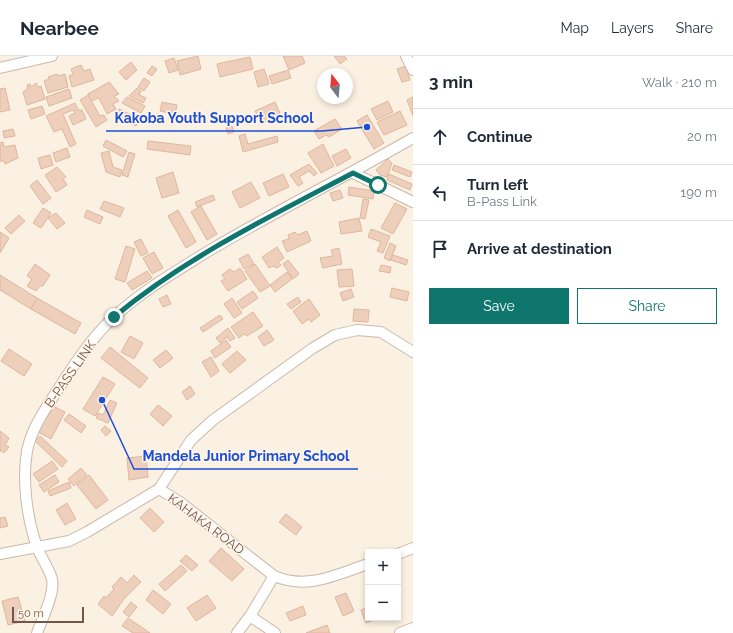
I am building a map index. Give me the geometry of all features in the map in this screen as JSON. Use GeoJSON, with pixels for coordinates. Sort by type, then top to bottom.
{"type":"FeatureCollection","features":[{"type":"Feature","properties":{"kind":"street"},"geometry":{"type":"LineString","coordinates":[[0,68],[52,56]]}},
{"type":"Feature","properties":{"kind":"street"},"geometry":{"type":"LineString","coordinates":[[406,56],[413,70]]}},
{"type":"Feature","properties":{"kind":"street","name":"B-PASS LINK"},"geometry":{"type":"LineString","coordinates":[[37,633],[52,588],[52,580],[37,547],[26,498],[24,476],[28,448],[36,422],[82,353],[114,317],[146,290],[248,228],[353,173],[413,138]]}},
{"type":"Feature","properties":{"kind":"street"},"geometry":{"type":"LineString","coordinates":[[353,173],[413,202]]}},
{"type":"Feature","properties":{"kind":"street"},"geometry":{"type":"LineString","coordinates":[[159,489],[191,440],[213,420],[313,348],[335,335],[357,330],[380,332],[413,352]]}},
{"type":"Feature","properties":{"kind":"street","name":"KAHAKA ROAD"},"geometry":{"type":"LineString","coordinates":[[0,554],[69,540],[87,532],[159,489],[180,502],[274,576],[287,582],[312,582],[365,565]]}},
{"type":"Feature","properties":{"kind":"street"},"geometry":{"type":"LineString","coordinates":[[401,553],[413,548]]}},
{"type":"Feature","properties":{"kind":"street"},"geometry":{"type":"LineString","coordinates":[[237,633],[250,616],[274,576]]}},
{"type":"Feature","properties":{"kind":"street"},"geometry":{"type":"LineString","coordinates":[[250,616],[275,633]]}},
{"type":"Feature","properties":{"kind":"street"},"geometry":{"type":"LineString","coordinates":[[400,633],[413,628]]}},
{"type":"Feature","properties":{"kind":"building"},"geometry":{"type":"Polygon","coordinates":[[[198,56],[201,69],[180,75],[177,61],[198,56]]]}},
{"type":"Feature","properties":{"kind":"building"},"geometry":{"type":"Polygon","coordinates":[[[283,56],[302,56],[305,63],[289,70],[283,56]]]}},
{"type":"Feature","properties":{"kind":"building"},"geometry":{"type":"Polygon","coordinates":[[[334,56],[344,56],[347,59],[340,64],[334,56]]]}},
{"type":"Feature","properties":{"kind":"building"},"geometry":{"type":"Polygon","coordinates":[[[250,57],[253,69],[220,77],[217,64],[250,57]]]}},
{"type":"Feature","properties":{"kind":"building"},"geometry":{"type":"Polygon","coordinates":[[[174,58],[178,70],[169,73],[165,61],[174,58]]]}},
{"type":"Feature","properties":{"kind":"building"},"geometry":{"type":"Polygon","coordinates":[[[131,62],[137,70],[126,80],[119,72],[131,62]]]}},
{"type":"Feature","properties":{"kind":"building"},"geometry":{"type":"Polygon","coordinates":[[[81,65],[84,71],[90,69],[94,80],[72,87],[69,76],[73,74],[71,69],[81,65]]]}},
{"type":"Feature","properties":{"kind":"building"},"geometry":{"type":"Polygon","coordinates":[[[152,66],[157,69],[152,76],[147,73],[152,66]]]}},
{"type":"Feature","properties":{"kind":"building"},"geometry":{"type":"Polygon","coordinates":[[[406,66],[410,80],[402,82],[397,69],[406,66]]]}},
{"type":"Feature","properties":{"kind":"building"},"geometry":{"type":"Polygon","coordinates":[[[264,69],[269,84],[258,87],[254,72],[264,69]]]}},
{"type":"Feature","properties":{"kind":"building"},"geometry":{"type":"Polygon","coordinates":[[[288,70],[291,78],[272,84],[269,76],[288,70]]]}},
{"type":"Feature","properties":{"kind":"building"},"geometry":{"type":"Polygon","coordinates":[[[57,74],[58,76],[65,74],[68,87],[48,93],[44,81],[49,79],[48,77],[57,74]]]}},
{"type":"Feature","properties":{"kind":"building"},"geometry":{"type":"Polygon","coordinates":[[[144,78],[150,82],[144,91],[138,87],[144,78]]]}},
{"type":"Feature","properties":{"kind":"building"},"geometry":{"type":"Polygon","coordinates":[[[109,82],[119,94],[114,96],[119,101],[113,104],[116,109],[107,114],[99,98],[91,101],[88,94],[109,82]]]}},
{"type":"Feature","properties":{"kind":"building"},"geometry":{"type":"Polygon","coordinates":[[[36,83],[38,87],[41,86],[45,99],[27,105],[23,92],[28,88],[27,85],[30,84],[31,87],[36,83]]]}},
{"type":"Feature","properties":{"kind":"building"},"geometry":{"type":"Polygon","coordinates":[[[5,88],[10,110],[0,112],[0,89],[5,88]]]}},
{"type":"Feature","properties":{"kind":"building"},"geometry":{"type":"Polygon","coordinates":[[[137,88],[141,91],[139,95],[146,98],[143,103],[129,96],[137,88]]]}},
{"type":"Feature","properties":{"kind":"building"},"geometry":{"type":"Polygon","coordinates":[[[69,89],[72,98],[49,106],[46,97],[69,89]]]}},
{"type":"Feature","properties":{"kind":"building"},"geometry":{"type":"Polygon","coordinates":[[[88,95],[100,116],[104,115],[107,120],[96,127],[80,100],[88,95]]]}},
{"type":"Feature","properties":{"kind":"building"},"geometry":{"type":"Polygon","coordinates":[[[127,97],[145,106],[141,113],[122,103],[127,97]]]}},
{"type":"Feature","properties":{"kind":"building"},"geometry":{"type":"Polygon","coordinates":[[[413,97],[413,116],[407,100],[413,97]]]}},
{"type":"Feature","properties":{"kind":"building"},"geometry":{"type":"Polygon","coordinates":[[[388,101],[393,112],[377,120],[371,109],[388,101]]]}},
{"type":"Feature","properties":{"kind":"building"},"geometry":{"type":"Polygon","coordinates":[[[162,102],[177,105],[175,114],[160,111],[162,102]]]}},
{"type":"Feature","properties":{"kind":"building"},"geometry":{"type":"Polygon","coordinates":[[[275,102],[280,113],[262,124],[255,111],[275,102]]]}},
{"type":"Feature","properties":{"kind":"building"},"geometry":{"type":"Polygon","coordinates":[[[75,103],[78,110],[82,110],[86,119],[73,125],[69,116],[75,113],[73,110],[63,114],[76,144],[70,147],[62,129],[54,132],[46,116],[75,103]]]}},
{"type":"Feature","properties":{"kind":"building"},"geometry":{"type":"Polygon","coordinates":[[[42,106],[45,114],[31,119],[28,110],[42,106]]]}},
{"type":"Feature","properties":{"kind":"building"},"geometry":{"type":"Polygon","coordinates":[[[119,109],[139,118],[136,126],[115,116],[119,109]]]}},
{"type":"Feature","properties":{"kind":"building"},"geometry":{"type":"Polygon","coordinates":[[[400,111],[407,125],[384,135],[377,122],[400,111]]]}},
{"type":"Feature","properties":{"kind":"building"},"geometry":{"type":"Polygon","coordinates":[[[367,115],[384,143],[374,149],[357,121],[367,115]]]}},
{"type":"Feature","properties":{"kind":"building"},"geometry":{"type":"Polygon","coordinates":[[[335,119],[342,129],[329,137],[326,135],[319,139],[314,131],[335,119]]]}},
{"type":"Feature","properties":{"kind":"building"},"geometry":{"type":"Polygon","coordinates":[[[232,126],[234,132],[228,134],[226,128],[232,126]]]}},
{"type":"Feature","properties":{"kind":"building"},"geometry":{"type":"Polygon","coordinates":[[[13,129],[15,136],[4,138],[3,131],[13,129]]]}},
{"type":"Feature","properties":{"kind":"building"},"geometry":{"type":"Polygon","coordinates":[[[245,134],[248,144],[277,136],[278,142],[243,152],[239,136],[245,134]]]}},
{"type":"Feature","properties":{"kind":"building"},"geometry":{"type":"Polygon","coordinates":[[[106,140],[127,151],[123,157],[103,146],[106,140]]]}},
{"type":"Feature","properties":{"kind":"building"},"geometry":{"type":"Polygon","coordinates":[[[148,141],[191,146],[190,155],[147,149],[148,141]]]}},
{"type":"Feature","properties":{"kind":"building"},"geometry":{"type":"Polygon","coordinates":[[[3,142],[4,147],[15,145],[18,158],[5,164],[4,161],[0,161],[0,143],[3,142]]]}},
{"type":"Feature","properties":{"kind":"building"},"geometry":{"type":"Polygon","coordinates":[[[323,144],[334,166],[321,173],[308,153],[323,144]]]}},
{"type":"Feature","properties":{"kind":"building"},"geometry":{"type":"Polygon","coordinates":[[[67,148],[70,157],[56,162],[53,153],[67,148]]]}},
{"type":"Feature","properties":{"kind":"building"},"geometry":{"type":"Polygon","coordinates":[[[346,149],[351,158],[337,166],[332,156],[346,149]]]}},
{"type":"Feature","properties":{"kind":"building"},"geometry":{"type":"Polygon","coordinates":[[[109,151],[113,167],[122,170],[120,177],[106,172],[101,153],[109,151]]]}},
{"type":"Feature","properties":{"kind":"building"},"geometry":{"type":"Polygon","coordinates":[[[129,152],[135,154],[128,177],[122,175],[129,152]]]}},
{"type":"Feature","properties":{"kind":"building"},"geometry":{"type":"Polygon","coordinates":[[[50,155],[53,165],[41,169],[38,158],[50,155]]]}},
{"type":"Feature","properties":{"kind":"building"},"geometry":{"type":"Polygon","coordinates":[[[388,159],[392,163],[387,177],[380,175],[376,170],[388,159]]]}},
{"type":"Feature","properties":{"kind":"building"},"geometry":{"type":"Polygon","coordinates":[[[309,164],[317,173],[314,176],[309,171],[299,177],[303,183],[298,186],[290,175],[309,164]]]}},
{"type":"Feature","properties":{"kind":"building"},"geometry":{"type":"Polygon","coordinates":[[[394,165],[412,172],[410,177],[392,170],[394,165]]]}},
{"type":"Feature","properties":{"kind":"building"},"geometry":{"type":"Polygon","coordinates":[[[57,167],[66,177],[63,179],[67,185],[56,192],[45,175],[57,167]]]}},
{"type":"Feature","properties":{"kind":"building"},"geometry":{"type":"Polygon","coordinates":[[[173,172],[179,193],[162,198],[156,178],[173,172]]]}},
{"type":"Feature","properties":{"kind":"building"},"geometry":{"type":"Polygon","coordinates":[[[283,174],[289,187],[269,196],[263,183],[283,174]]]}},
{"type":"Feature","properties":{"kind":"building"},"geometry":{"type":"Polygon","coordinates":[[[389,174],[412,184],[410,190],[387,180],[389,174]]]}},
{"type":"Feature","properties":{"kind":"building"},"geometry":{"type":"Polygon","coordinates":[[[37,180],[51,198],[43,204],[30,186],[37,180]]]}},
{"type":"Feature","properties":{"kind":"building"},"geometry":{"type":"Polygon","coordinates":[[[251,182],[260,198],[240,208],[232,192],[251,182]]]}},
{"type":"Feature","properties":{"kind":"building"},"geometry":{"type":"Polygon","coordinates":[[[349,187],[374,191],[373,199],[348,195],[349,187]]]}},
{"type":"Feature","properties":{"kind":"building"},"geometry":{"type":"Polygon","coordinates":[[[340,190],[343,198],[333,201],[330,193],[340,190]]]}},
{"type":"Feature","properties":{"kind":"building"},"geometry":{"type":"Polygon","coordinates":[[[213,195],[215,200],[197,207],[195,202],[213,195]]]}},
{"type":"Feature","properties":{"kind":"building"},"geometry":{"type":"Polygon","coordinates":[[[363,199],[369,200],[365,219],[360,218],[363,199]]]}},
{"type":"Feature","properties":{"kind":"building"},"geometry":{"type":"Polygon","coordinates":[[[104,201],[124,208],[120,217],[100,209],[104,201]]]}},
{"type":"Feature","properties":{"kind":"building"},"geometry":{"type":"Polygon","coordinates":[[[395,203],[407,209],[393,234],[381,228],[395,203]]]}},
{"type":"Feature","properties":{"kind":"building"},"geometry":{"type":"Polygon","coordinates":[[[201,206],[217,234],[207,240],[191,212],[201,206]]]}},
{"type":"Feature","properties":{"kind":"building"},"geometry":{"type":"Polygon","coordinates":[[[43,208],[51,213],[41,228],[33,223],[43,208]]]}},
{"type":"Feature","properties":{"kind":"building"},"geometry":{"type":"Polygon","coordinates":[[[87,210],[103,217],[100,224],[84,217],[87,210]]]}},
{"type":"Feature","properties":{"kind":"building"},"geometry":{"type":"Polygon","coordinates":[[[178,210],[196,242],[186,248],[168,216],[178,210]]]}},
{"type":"Feature","properties":{"kind":"building"},"geometry":{"type":"Polygon","coordinates":[[[56,213],[65,223],[57,229],[48,218],[56,213]]]}},
{"type":"Feature","properties":{"kind":"building"},"geometry":{"type":"Polygon","coordinates":[[[19,215],[25,221],[11,234],[5,228],[19,215]]]}},
{"type":"Feature","properties":{"kind":"building"},"geometry":{"type":"Polygon","coordinates":[[[359,218],[362,231],[341,234],[339,222],[359,218]]]}},
{"type":"Feature","properties":{"kind":"building"},"geometry":{"type":"Polygon","coordinates":[[[371,229],[390,236],[383,253],[377,251],[381,242],[368,237],[371,229]]]}},
{"type":"Feature","properties":{"kind":"building"},"geometry":{"type":"Polygon","coordinates":[[[307,231],[311,241],[287,252],[282,241],[289,239],[288,235],[295,232],[298,235],[307,231]]]}},
{"type":"Feature","properties":{"kind":"building"},"geometry":{"type":"Polygon","coordinates":[[[0,232],[9,238],[0,253],[0,232]]]}},
{"type":"Feature","properties":{"kind":"building"},"geometry":{"type":"Polygon","coordinates":[[[141,239],[148,253],[141,256],[134,242],[141,239]]]}},
{"type":"Feature","properties":{"kind":"building"},"geometry":{"type":"Polygon","coordinates":[[[390,243],[396,246],[390,261],[384,258],[390,243]]]}},
{"type":"Feature","properties":{"kind":"building"},"geometry":{"type":"Polygon","coordinates":[[[126,246],[135,249],[125,282],[115,279],[126,246]]]}},
{"type":"Feature","properties":{"kind":"building"},"geometry":{"type":"Polygon","coordinates":[[[277,247],[284,258],[278,262],[281,265],[277,268],[273,266],[269,268],[262,257],[277,247]]]}},
{"type":"Feature","properties":{"kind":"building"},"geometry":{"type":"Polygon","coordinates":[[[339,248],[342,264],[323,268],[320,258],[333,256],[331,250],[339,248]]]}},
{"type":"Feature","properties":{"kind":"building"},"geometry":{"type":"Polygon","coordinates":[[[154,252],[163,268],[152,274],[143,258],[154,252]]]}},
{"type":"Feature","properties":{"kind":"building"},"geometry":{"type":"Polygon","coordinates":[[[248,254],[254,264],[244,269],[239,259],[248,254]]]}},
{"type":"Feature","properties":{"kind":"building"},"geometry":{"type":"Polygon","coordinates":[[[393,255],[408,260],[406,265],[391,260],[393,255]]]}},
{"type":"Feature","properties":{"kind":"building"},"geometry":{"type":"Polygon","coordinates":[[[288,260],[299,274],[293,279],[283,264],[288,260]]]}},
{"type":"Feature","properties":{"kind":"building"},"geometry":{"type":"Polygon","coordinates":[[[35,264],[50,275],[43,286],[40,286],[36,291],[27,286],[32,279],[27,276],[35,264]]]}},
{"type":"Feature","properties":{"kind":"building"},"geometry":{"type":"Polygon","coordinates":[[[255,264],[270,286],[260,292],[245,271],[255,264]]]}},
{"type":"Feature","properties":{"kind":"building"},"geometry":{"type":"Polygon","coordinates":[[[381,265],[391,267],[390,273],[379,271],[381,265]]]}},
{"type":"Feature","properties":{"kind":"building"},"geometry":{"type":"Polygon","coordinates":[[[240,268],[247,279],[228,291],[221,281],[225,279],[222,275],[230,269],[234,272],[240,268]]]}},
{"type":"Feature","properties":{"kind":"building"},"geometry":{"type":"Polygon","coordinates":[[[352,269],[354,286],[339,287],[337,270],[352,269]]]}},
{"type":"Feature","properties":{"kind":"building"},"geometry":{"type":"Polygon","coordinates":[[[147,271],[152,278],[132,290],[127,283],[147,271]]]}},
{"type":"Feature","properties":{"kind":"building"},"geometry":{"type":"Polygon","coordinates":[[[287,272],[292,279],[275,292],[270,285],[287,272]]]}},
{"type":"Feature","properties":{"kind":"building"},"geometry":{"type":"Polygon","coordinates":[[[0,275],[37,298],[31,309],[0,290],[0,275]]]}},
{"type":"Feature","properties":{"kind":"building"},"geometry":{"type":"Polygon","coordinates":[[[392,288],[409,292],[407,301],[390,297],[392,288]]]}},
{"type":"Feature","properties":{"kind":"building"},"geometry":{"type":"Polygon","coordinates":[[[351,289],[354,297],[343,301],[340,293],[351,289]]]}},
{"type":"Feature","properties":{"kind":"building"},"geometry":{"type":"Polygon","coordinates":[[[253,291],[258,298],[242,309],[237,302],[253,291]]]}},
{"type":"Feature","properties":{"kind":"building"},"geometry":{"type":"Polygon","coordinates":[[[167,295],[171,304],[163,307],[159,299],[167,295]]]}},
{"type":"Feature","properties":{"kind":"building"},"geometry":{"type":"Polygon","coordinates":[[[298,297],[301,302],[291,309],[287,304],[298,297]]]}},
{"type":"Feature","properties":{"kind":"building"},"geometry":{"type":"Polygon","coordinates":[[[37,298],[81,323],[75,334],[31,309],[37,298]]]}},
{"type":"Feature","properties":{"kind":"building"},"geometry":{"type":"Polygon","coordinates":[[[232,298],[242,313],[234,318],[224,304],[232,298]]]}},
{"type":"Feature","properties":{"kind":"building"},"geometry":{"type":"Polygon","coordinates":[[[309,299],[320,315],[311,322],[309,319],[302,324],[293,311],[309,299]]]}},
{"type":"Feature","properties":{"kind":"building"},"geometry":{"type":"Polygon","coordinates":[[[354,309],[369,310],[368,322],[353,321],[354,309]]]}},
{"type":"Feature","properties":{"kind":"building"},"geometry":{"type":"Polygon","coordinates":[[[253,312],[263,326],[247,336],[244,334],[239,338],[231,327],[253,312]]]}},
{"type":"Feature","properties":{"kind":"building"},"geometry":{"type":"Polygon","coordinates":[[[220,315],[223,319],[203,332],[200,328],[220,315]]]}},
{"type":"Feature","properties":{"kind":"building"},"geometry":{"type":"Polygon","coordinates":[[[228,328],[235,338],[230,341],[227,337],[220,343],[216,338],[228,328]]]}},
{"type":"Feature","properties":{"kind":"building"},"geometry":{"type":"Polygon","coordinates":[[[267,330],[274,340],[264,346],[258,337],[267,330]]]}},
{"type":"Feature","properties":{"kind":"building"},"geometry":{"type":"Polygon","coordinates":[[[130,336],[143,343],[134,359],[121,352],[130,336]]]}},
{"type":"Feature","properties":{"kind":"building"},"geometry":{"type":"Polygon","coordinates":[[[226,340],[231,347],[215,358],[211,351],[226,340]]]}},
{"type":"Feature","properties":{"kind":"building"},"geometry":{"type":"Polygon","coordinates":[[[110,347],[148,378],[140,388],[101,358],[110,347]]]}},
{"type":"Feature","properties":{"kind":"building"},"geometry":{"type":"Polygon","coordinates":[[[9,349],[32,364],[24,376],[1,361],[9,349]]]}},
{"type":"Feature","properties":{"kind":"building"},"geometry":{"type":"Polygon","coordinates":[[[166,350],[173,358],[160,368],[153,360],[166,350]]]}},
{"type":"Feature","properties":{"kind":"building"},"geometry":{"type":"Polygon","coordinates":[[[237,351],[246,360],[230,373],[222,364],[237,351]]]}},
{"type":"Feature","properties":{"kind":"building"},"geometry":{"type":"Polygon","coordinates":[[[211,357],[219,371],[211,377],[202,362],[211,357]]]}},
{"type":"Feature","properties":{"kind":"building"},"geometry":{"type":"Polygon","coordinates":[[[103,377],[115,384],[95,416],[83,409],[103,377]]]}},
{"type":"Feature","properties":{"kind":"building"},"geometry":{"type":"Polygon","coordinates":[[[190,386],[195,394],[187,400],[182,392],[190,386]]]}},
{"type":"Feature","properties":{"kind":"building"},"geometry":{"type":"Polygon","coordinates":[[[110,400],[117,403],[108,423],[96,418],[98,413],[103,415],[110,400]]]}},
{"type":"Feature","properties":{"kind":"building"},"geometry":{"type":"Polygon","coordinates":[[[158,405],[172,416],[163,426],[150,414],[158,405]]]}},
{"type":"Feature","properties":{"kind":"building"},"geometry":{"type":"Polygon","coordinates":[[[53,406],[65,412],[51,439],[38,432],[53,406]]]}},
{"type":"Feature","properties":{"kind":"building"},"geometry":{"type":"Polygon","coordinates":[[[69,414],[86,426],[81,433],[64,420],[69,414]]]}},
{"type":"Feature","properties":{"kind":"building"},"geometry":{"type":"Polygon","coordinates":[[[105,426],[111,431],[106,436],[101,430],[105,426]]]}},
{"type":"Feature","properties":{"kind":"building"},"geometry":{"type":"Polygon","coordinates":[[[0,431],[9,438],[5,445],[9,447],[4,453],[1,450],[0,452],[0,431]]]}},
{"type":"Feature","properties":{"kind":"building"},"geometry":{"type":"Polygon","coordinates":[[[40,436],[67,461],[62,467],[35,441],[40,436]]]}},
{"type":"Feature","properties":{"kind":"building"},"geometry":{"type":"Polygon","coordinates":[[[146,456],[148,477],[129,480],[127,458],[146,456]]]}},
{"type":"Feature","properties":{"kind":"building"},"geometry":{"type":"Polygon","coordinates":[[[52,461],[58,469],[39,482],[33,474],[52,461]]]}},
{"type":"Feature","properties":{"kind":"building"},"geometry":{"type":"Polygon","coordinates":[[[81,468],[87,475],[74,486],[68,479],[81,468]]]}},
{"type":"Feature","properties":{"kind":"building"},"geometry":{"type":"Polygon","coordinates":[[[55,475],[59,482],[44,492],[39,485],[55,475]]]}},
{"type":"Feature","properties":{"kind":"building"},"geometry":{"type":"Polygon","coordinates":[[[89,475],[108,500],[96,509],[77,485],[89,475]]]}},
{"type":"Feature","properties":{"kind":"building"},"geometry":{"type":"Polygon","coordinates":[[[69,482],[71,488],[50,496],[48,491],[69,482]]]}},
{"type":"Feature","properties":{"kind":"building"},"geometry":{"type":"Polygon","coordinates":[[[67,503],[76,519],[65,525],[56,510],[67,503]]]}},
{"type":"Feature","properties":{"kind":"building"},"geometry":{"type":"Polygon","coordinates":[[[150,508],[164,522],[154,532],[140,518],[150,508]]]}},
{"type":"Feature","properties":{"kind":"building"},"geometry":{"type":"Polygon","coordinates":[[[286,514],[302,527],[296,535],[279,522],[286,514]]]}},
{"type":"Feature","properties":{"kind":"building"},"geometry":{"type":"Polygon","coordinates":[[[5,517],[8,526],[0,528],[0,518],[5,517]]]}},
{"type":"Feature","properties":{"kind":"building"},"geometry":{"type":"Polygon","coordinates":[[[221,548],[244,569],[232,581],[209,561],[221,548]]]}},
{"type":"Feature","properties":{"kind":"building"},"geometry":{"type":"Polygon","coordinates":[[[186,555],[198,565],[192,571],[180,561],[186,555]]]}},
{"type":"Feature","properties":{"kind":"building"},"geometry":{"type":"Polygon","coordinates":[[[181,565],[187,571],[165,591],[159,584],[181,565]]]}},
{"type":"Feature","properties":{"kind":"building"},"geometry":{"type":"Polygon","coordinates":[[[134,575],[141,582],[124,599],[112,616],[98,604],[104,596],[106,598],[114,589],[112,587],[121,577],[127,583],[134,575]]]}},
{"type":"Feature","properties":{"kind":"building"},"geometry":{"type":"Polygon","coordinates":[[[153,590],[171,604],[163,614],[146,600],[153,590]]]}},
{"type":"Feature","properties":{"kind":"building"},"geometry":{"type":"Polygon","coordinates":[[[346,593],[354,611],[343,616],[335,597],[346,593]]]}},
{"type":"Feature","properties":{"kind":"building"},"geometry":{"type":"Polygon","coordinates":[[[207,595],[216,608],[196,621],[187,608],[207,595]]]}},
{"type":"Feature","properties":{"kind":"building"},"geometry":{"type":"Polygon","coordinates":[[[18,597],[25,621],[8,625],[2,601],[18,597]]]}},
{"type":"Feature","properties":{"kind":"building"},"geometry":{"type":"Polygon","coordinates":[[[131,602],[137,607],[129,617],[123,612],[131,602]]]}},
{"type":"Feature","properties":{"kind":"building"},"geometry":{"type":"Polygon","coordinates":[[[303,606],[306,615],[290,621],[286,613],[303,606]]]}},
{"type":"Feature","properties":{"kind":"building"},"geometry":{"type":"Polygon","coordinates":[[[365,608],[365,620],[361,610],[365,608]]]}},
{"type":"Feature","properties":{"kind":"building"},"geometry":{"type":"Polygon","coordinates":[[[128,618],[150,633],[133,633],[122,626],[128,618]]]}},
{"type":"Feature","properties":{"kind":"building"},"geometry":{"type":"Polygon","coordinates":[[[327,625],[330,633],[306,633],[327,625]]]}},
{"type":"Feature","properties":{"kind":"place","name":"Kakoba Youth Support School"},"geometry":{"type":"Point","coordinates":[367,127]}},
{"type":"Feature","properties":{"kind":"place","name":"Mandela Junior Primary School"},"geometry":{"type":"Point","coordinates":[102,400]}},
{"type":"Feature","properties":{"kind":"route"},"geometry":{"type":"LineString","coordinates":[[114,317],[146,290],[191,262],[248,228],[353,173],[378,185]]}}]}
